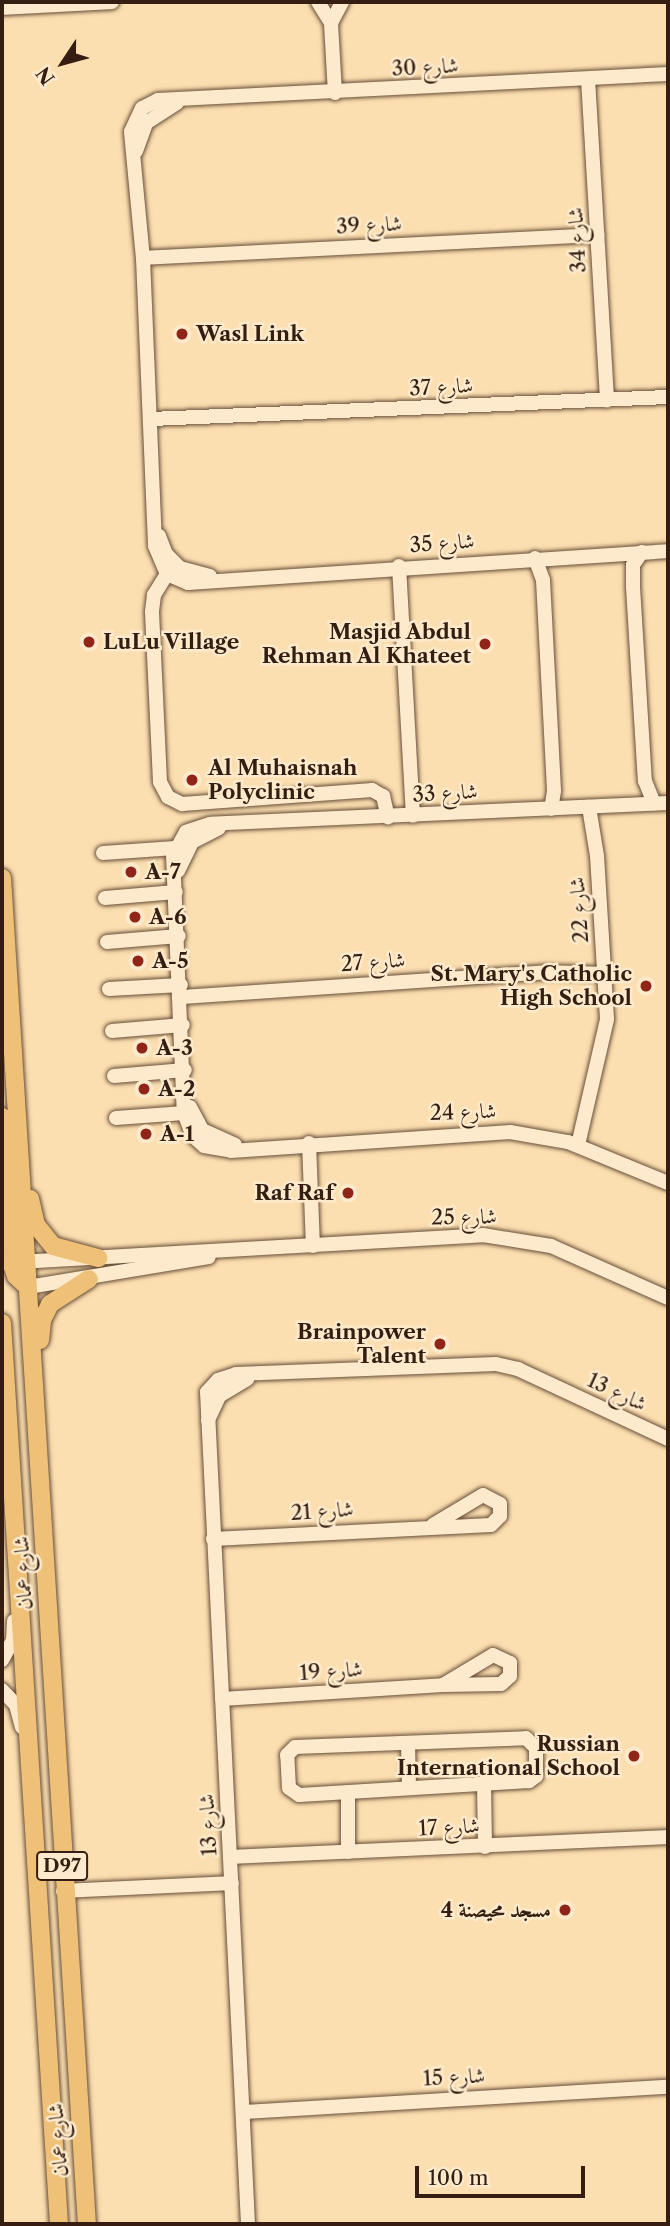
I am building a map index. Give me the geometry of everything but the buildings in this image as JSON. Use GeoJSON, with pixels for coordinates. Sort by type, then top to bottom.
{"type":"FeatureCollection","features":[{"type":"Feature","properties":{"kind":"main road"},"geometry":{"type":"LineString","coordinates":[[2,878],[17,1132],[13,1262]]}},
{"type":"Feature","properties":{"kind":"main road"},"geometry":{"type":"LineString","coordinates":[[2,1117],[13,1262],[16,1276],[27,1287]]}},
{"type":"Feature","properties":{"kind":"main road"},"geometry":{"type":"LineString","coordinates":[[17,1132],[40,1232],[62,1251],[98,1258]]}},
{"type":"Feature","properties":{"kind":"main road"},"geometry":{"type":"LineString","coordinates":[[36,1403],[45,1311],[61,1293],[89,1279]]}},
{"type":"Feature","properties":{"kind":"main road","name":"شارع عمان"},"geometry":{"type":"LineString","coordinates":[[27,1287],[63,1891],[87,2224]]}},
{"type":"Feature","properties":{"kind":"main road","name":"شارع عمان"},"geometry":{"type":"LineString","coordinates":[[2,1323],[22,1586],[59,2224]]}},
{"type":"Feature","properties":{"kind":"street"},"geometry":{"type":"LineString","coordinates":[[2,8],[112,2]]}},
{"type":"Feature","properties":{"kind":"street"},"geometry":{"type":"LineString","coordinates":[[318,2],[331,23],[335,93]]}},
{"type":"Feature","properties":{"kind":"street"},"geometry":{"type":"LineString","coordinates":[[331,23],[342,2]]}},
{"type":"Feature","properties":{"kind":"street","name":"شارع 30"},"geometry":{"type":"LineString","coordinates":[[167,574],[156,554],[152,424],[135,156],[141,132],[152,116],[185,101],[668,74]]}},
{"type":"Feature","properties":{"kind":"street","name":"شارع 34"},"geometry":{"type":"LineString","coordinates":[[588,79],[607,400]]}},
{"type":"Feature","properties":{"kind":"street","name":"شارع 39"},"geometry":{"type":"LineString","coordinates":[[143,258],[597,235]]}},
{"type":"Feature","properties":{"kind":"street","name":"شارع 37"},"geometry":{"type":"LineString","coordinates":[[152,424],[668,397]]}},
{"type":"Feature","properties":{"kind":"street","name":"شارع 30"},"geometry":{"type":"LineString","coordinates":[[157,528],[172,562],[189,572],[218,578]]}},
{"type":"Feature","properties":{"kind":"street","name":"شارع 35"},"geometry":{"type":"LineString","coordinates":[[218,578],[668,551]]}},
{"type":"Feature","properties":{"kind":"street"},"geometry":{"type":"LineString","coordinates":[[642,552],[634,565],[634,587],[645,781],[661,803]]}},
{"type":"Feature","properties":{"kind":"street"},"geometry":{"type":"LineString","coordinates":[[535,558],[543,580],[554,791],[551,809]]}},
{"type":"Feature","properties":{"kind":"street"},"geometry":{"type":"LineString","coordinates":[[399,566],[413,816]]}},
{"type":"Feature","properties":{"kind":"street"},"geometry":{"type":"LineString","coordinates":[[218,578],[188,583],[167,574],[154,595],[152,612],[160,782],[168,797],[182,804],[373,790],[383,796],[388,817]]}},
{"type":"Feature","properties":{"kind":"street","name":"شارع 33"},"geometry":{"type":"LineString","coordinates":[[175,848],[186,832],[197,826],[661,803]]}},
{"type":"Feature","properties":{"kind":"street","name":"شارع 22"},"geometry":{"type":"LineString","coordinates":[[573,1143],[593,1084],[606,1027],[594,807]]}},
{"type":"Feature","properties":{"kind":"street","name":"شارع 33"},"geometry":{"type":"LineString","coordinates":[[176,888],[180,861],[192,842],[224,826]]}},
{"type":"Feature","properties":{"kind":"street"},"geometry":{"type":"LineString","coordinates":[[103,853],[175,848],[176,888],[105,898]]}},
{"type":"Feature","properties":{"kind":"street","name":"شارع 24"},"geometry":{"type":"LineString","coordinates":[[176,888],[186,1097],[184,1113],[193,1136],[204,1146],[224,1151],[481,1131],[573,1143],[668,1183]]}},
{"type":"Feature","properties":{"kind":"street"},"geometry":{"type":"LineString","coordinates":[[107,942],[178,936]]}},
{"type":"Feature","properties":{"kind":"street","name":"شارع 27"},"geometry":{"type":"LineString","coordinates":[[109,989],[244,991],[604,969]]}},
{"type":"Feature","properties":{"kind":"street"},"geometry":{"type":"LineString","coordinates":[[111,1031],[183,1025]]}},
{"type":"Feature","properties":{"kind":"street"},"geometry":{"type":"LineString","coordinates":[[114,1076],[185,1070]]}},
{"type":"Feature","properties":{"kind":"street","name":"شارع 24"},"geometry":{"type":"LineString","coordinates":[[186,1097],[196,1122],[211,1137],[251,1147]]}},
{"type":"Feature","properties":{"kind":"street"},"geometry":{"type":"LineString","coordinates":[[116,1118],[184,1113]]}},
{"type":"Feature","properties":{"kind":"street"},"geometry":{"type":"LineString","coordinates":[[304,1143],[309,1246]]}},
{"type":"Feature","properties":{"kind":"street","name":"شارع 25"},"geometry":{"type":"LineString","coordinates":[[13,1262],[506,1237],[551,1246],[668,1298]]}},
{"type":"Feature","properties":{"kind":"street","name":"شارع 25"},"geometry":{"type":"LineString","coordinates":[[27,1287],[89,1279],[249,1250]]}},
{"type":"Feature","properties":{"kind":"street","name":"شارع 13"},"geometry":{"type":"LineString","coordinates":[[248,2223],[231,1857],[206,1427],[224,1390],[258,1374],[496,1364],[518,1369],[668,1439]]}},
{"type":"Feature","properties":{"kind":"street","name":"شارع 21"},"geometry":{"type":"LineString","coordinates":[[213,1539],[433,1525]]}},
{"type":"Feature","properties":{"kind":"street"},"geometry":{"type":"LineString","coordinates":[[2,1660],[13,1640],[22,1586]]}},
{"type":"Feature","properties":{"kind":"street","name":"شارع 19"},"geometry":{"type":"LineString","coordinates":[[222,1699],[443,1685]]}},
{"type":"Feature","properties":{"kind":"street"},"geometry":{"type":"LineString","coordinates":[[2,1690],[16,1705],[31,1747]]}},
{"type":"Feature","properties":{"kind":"street"},"geometry":{"type":"LineString","coordinates":[[526,1738],[535,1743],[534,1780],[294,1794],[289,1788],[288,1751],[295,1747],[408,1742],[526,1738]]}},
{"type":"Feature","properties":{"kind":"street"},"geometry":{"type":"LineString","coordinates":[[408,1742],[409,1788]]}},
{"type":"Feature","properties":{"kind":"street"},"geometry":{"type":"LineString","coordinates":[[481,1784],[482,1847]]}},
{"type":"Feature","properties":{"kind":"street"},"geometry":{"type":"LineString","coordinates":[[350,1791],[351,1852]]}},
{"type":"Feature","properties":{"kind":"street","name":"شارع 17"},"geometry":{"type":"LineString","coordinates":[[231,1857],[668,1837]]}},
{"type":"Feature","properties":{"kind":"street"},"geometry":{"type":"LineString","coordinates":[[63,1891],[232,1884]]}},
{"type":"Feature","properties":{"kind":"street","name":"شارع 15"},"geometry":{"type":"LineString","coordinates":[[243,2112],[668,2087]]}},
{"type":"Feature","properties":{"kind":"place","name":"Wasl Link"},"geometry":{"type":"Point","coordinates":[182,334]}},
{"type":"Feature","properties":{"kind":"place","name":"LuLu Village"},"geometry":{"type":"Point","coordinates":[89,642]}},
{"type":"Feature","properties":{"kind":"place","name":"Masjid Abdul Rehman Al Khateet"},"geometry":{"type":"Point","coordinates":[485,644]}},
{"type":"Feature","properties":{"kind":"place","name":"Al Muhaisnah Polyclinic"},"geometry":{"type":"Point","coordinates":[192,780]}},
{"type":"Feature","properties":{"kind":"place","name":"A-7"},"geometry":{"type":"Point","coordinates":[131,872]}},
{"type":"Feature","properties":{"kind":"place","name":"A-6"},"geometry":{"type":"Point","coordinates":[135,917]}},
{"type":"Feature","properties":{"kind":"place","name":"A-5"},"geometry":{"type":"Point","coordinates":[138,961]}},
{"type":"Feature","properties":{"kind":"place","name":"St. Mary's Catholic High School"},"geometry":{"type":"Point","coordinates":[646,986]}},
{"type":"Feature","properties":{"kind":"place","name":"A-3"},"geometry":{"type":"Point","coordinates":[142,1048]}},
{"type":"Feature","properties":{"kind":"place","name":"A-2"},"geometry":{"type":"Point","coordinates":[144,1089]}},
{"type":"Feature","properties":{"kind":"place","name":"A-1"},"geometry":{"type":"Point","coordinates":[146,1134]}},
{"type":"Feature","properties":{"kind":"place","name":"Raf Raf"},"geometry":{"type":"Point","coordinates":[348,1193]}},
{"type":"Feature","properties":{"kind":"place","name":"Brainpower Talent"},"geometry":{"type":"Point","coordinates":[440,1344]}},
{"type":"Feature","properties":{"kind":"place","name":"Russian International School"},"geometry":{"type":"Point","coordinates":[634,1756]}},
{"type":"Feature","properties":{"kind":"place","name":"مسجد محيصنة 4"},"geometry":{"type":"Point","coordinates":[565,1910]}}]}
